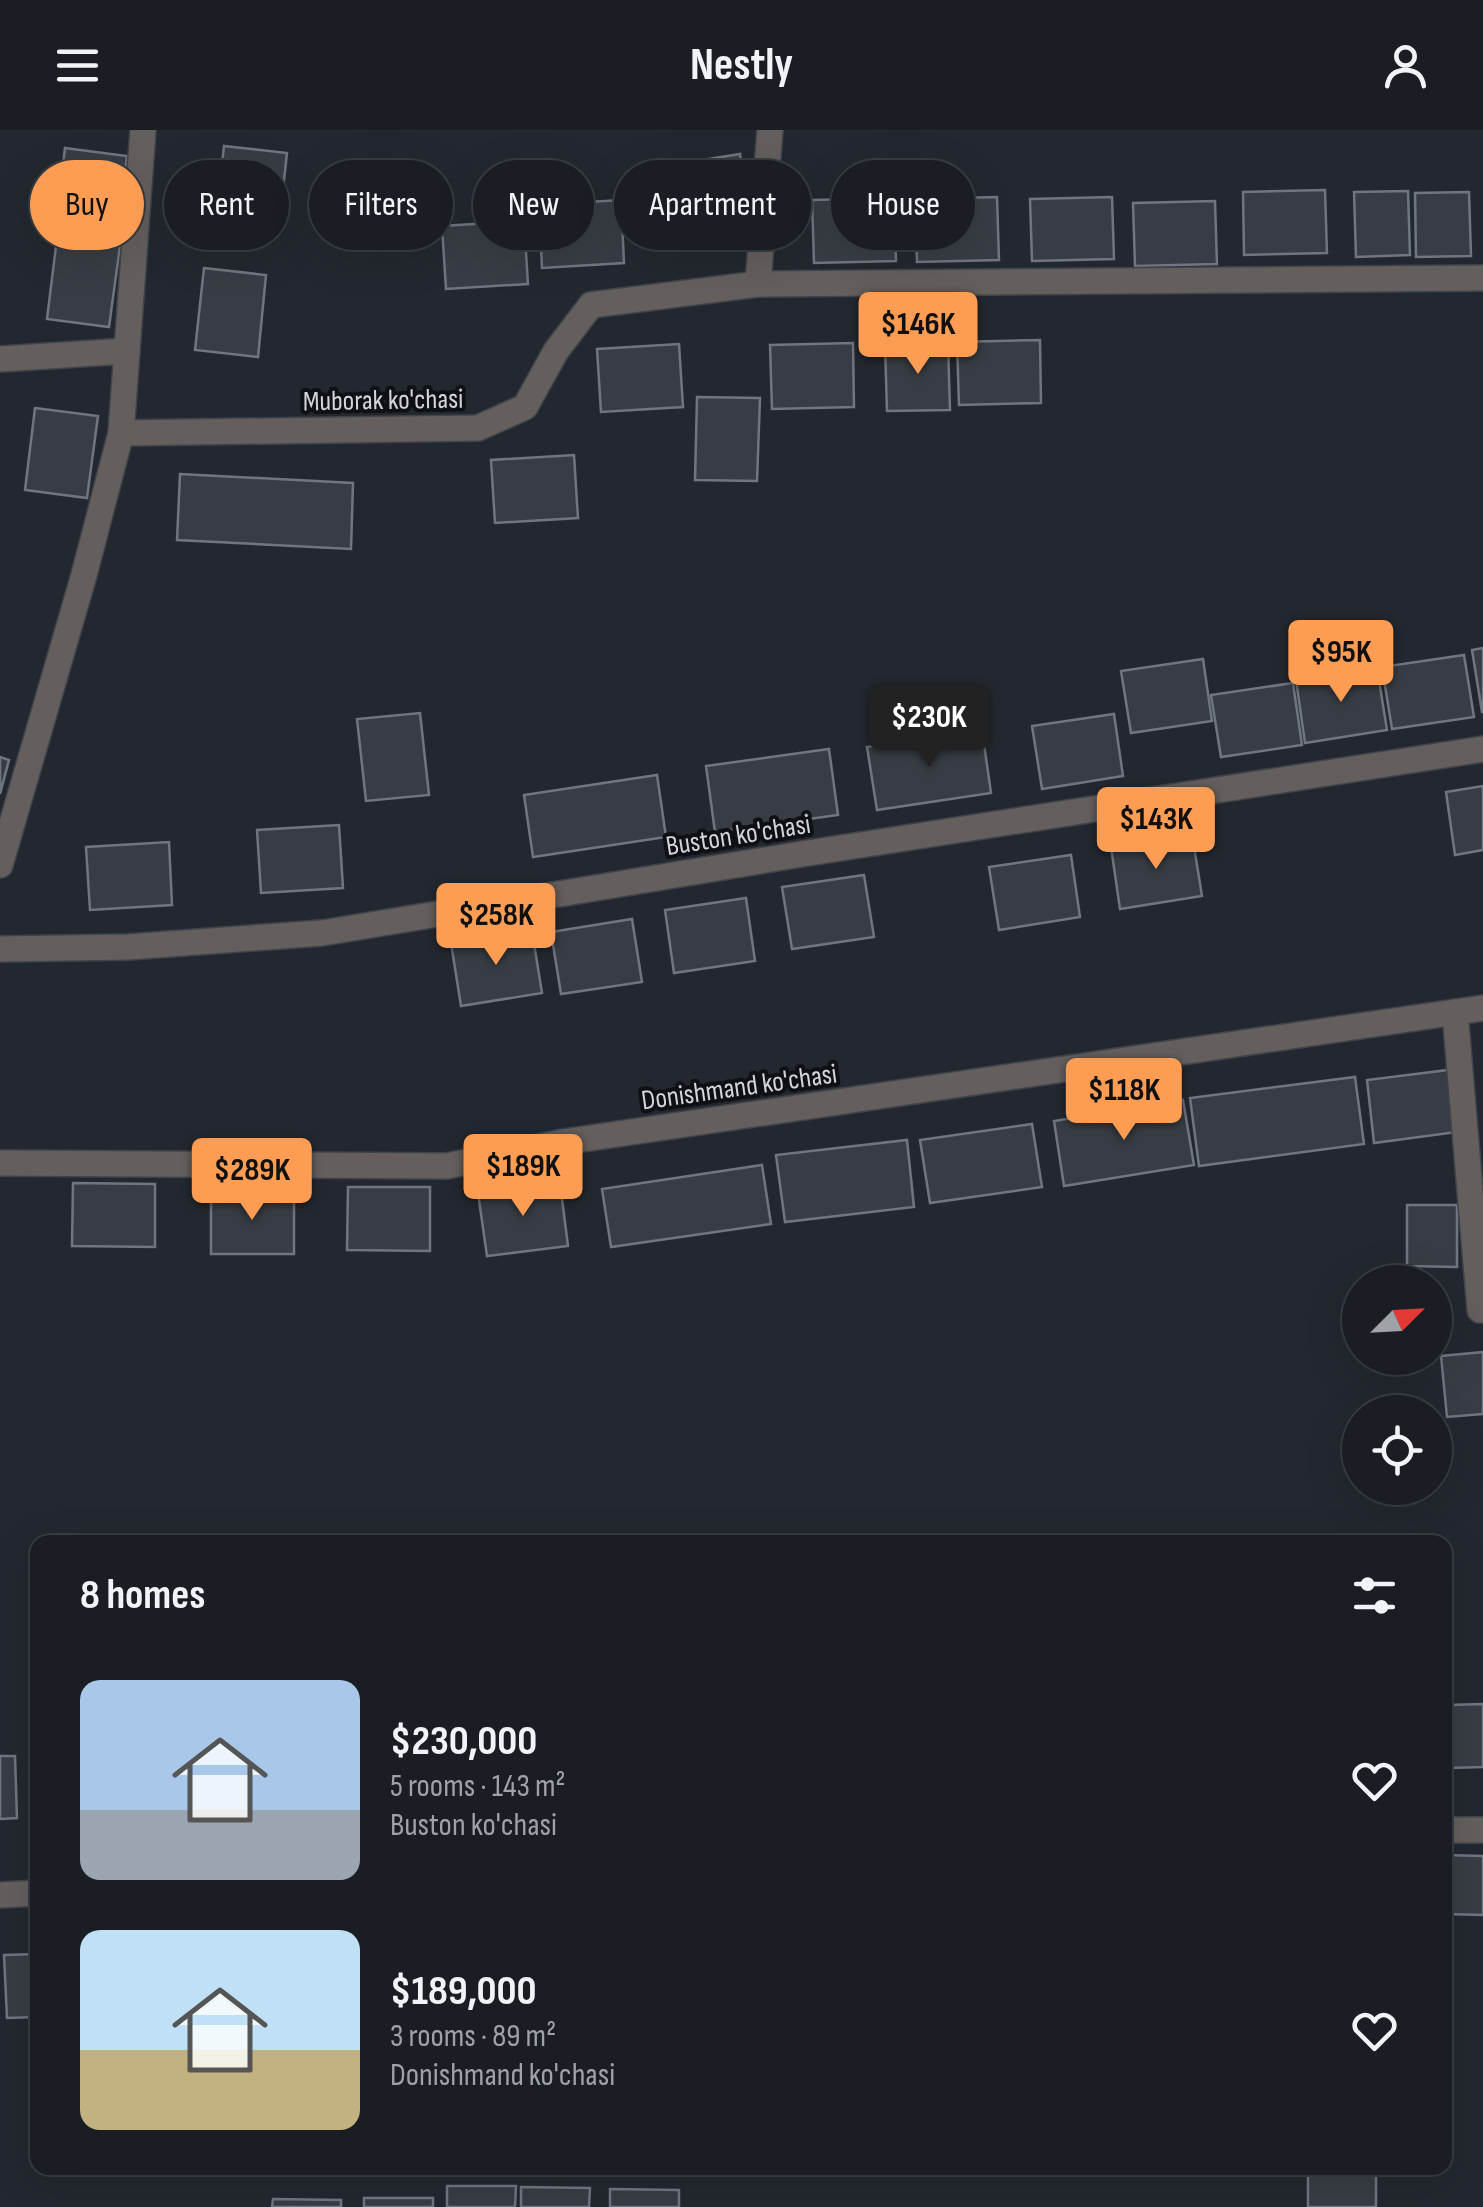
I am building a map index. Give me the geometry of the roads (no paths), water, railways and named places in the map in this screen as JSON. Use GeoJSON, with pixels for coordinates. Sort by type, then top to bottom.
{"type":"FeatureCollection","features":[{"type":"Feature","properties":{"kind":"street"},"geometry":{"type":"LineString","coordinates":[[0,865],[121,433],[143,130]]}},
{"type":"Feature","properties":{"kind":"street"},"geometry":{"type":"LineString","coordinates":[[758,284],[770,130]]}},
{"type":"Feature","properties":{"kind":"street","name":"Muborak ko'chasi"},"geometry":{"type":"LineString","coordinates":[[121,433],[478,428],[526,407],[556,351],[590,305],[758,284],[1483,278]]}},
{"type":"Feature","properties":{"kind":"street"},"geometry":{"type":"LineString","coordinates":[[0,359],[127,351]]}},
{"type":"Feature","properties":{"kind":"street","name":"Buston ko'chasi"},"geometry":{"type":"LineString","coordinates":[[0,949],[128,947],[322,933],[1483,749]]}},
{"type":"Feature","properties":{"kind":"street","name":"Donishmand ko'chasi"},"geometry":{"type":"LineString","coordinates":[[0,1163],[447,1166],[582,1139],[1483,1008]]}},
{"type":"Feature","properties":{"kind":"street"},"geometry":{"type":"LineString","coordinates":[[1455,1012],[1480,1310]]}},
{"type":"Feature","properties":{"kind":"street"},"geometry":{"type":"LineString","coordinates":[[1452,1830],[1483,1830]]}},
{"type":"Feature","properties":{"kind":"street"},"geometry":{"type":"LineString","coordinates":[[0,1895],[30,1893]]}}]}
